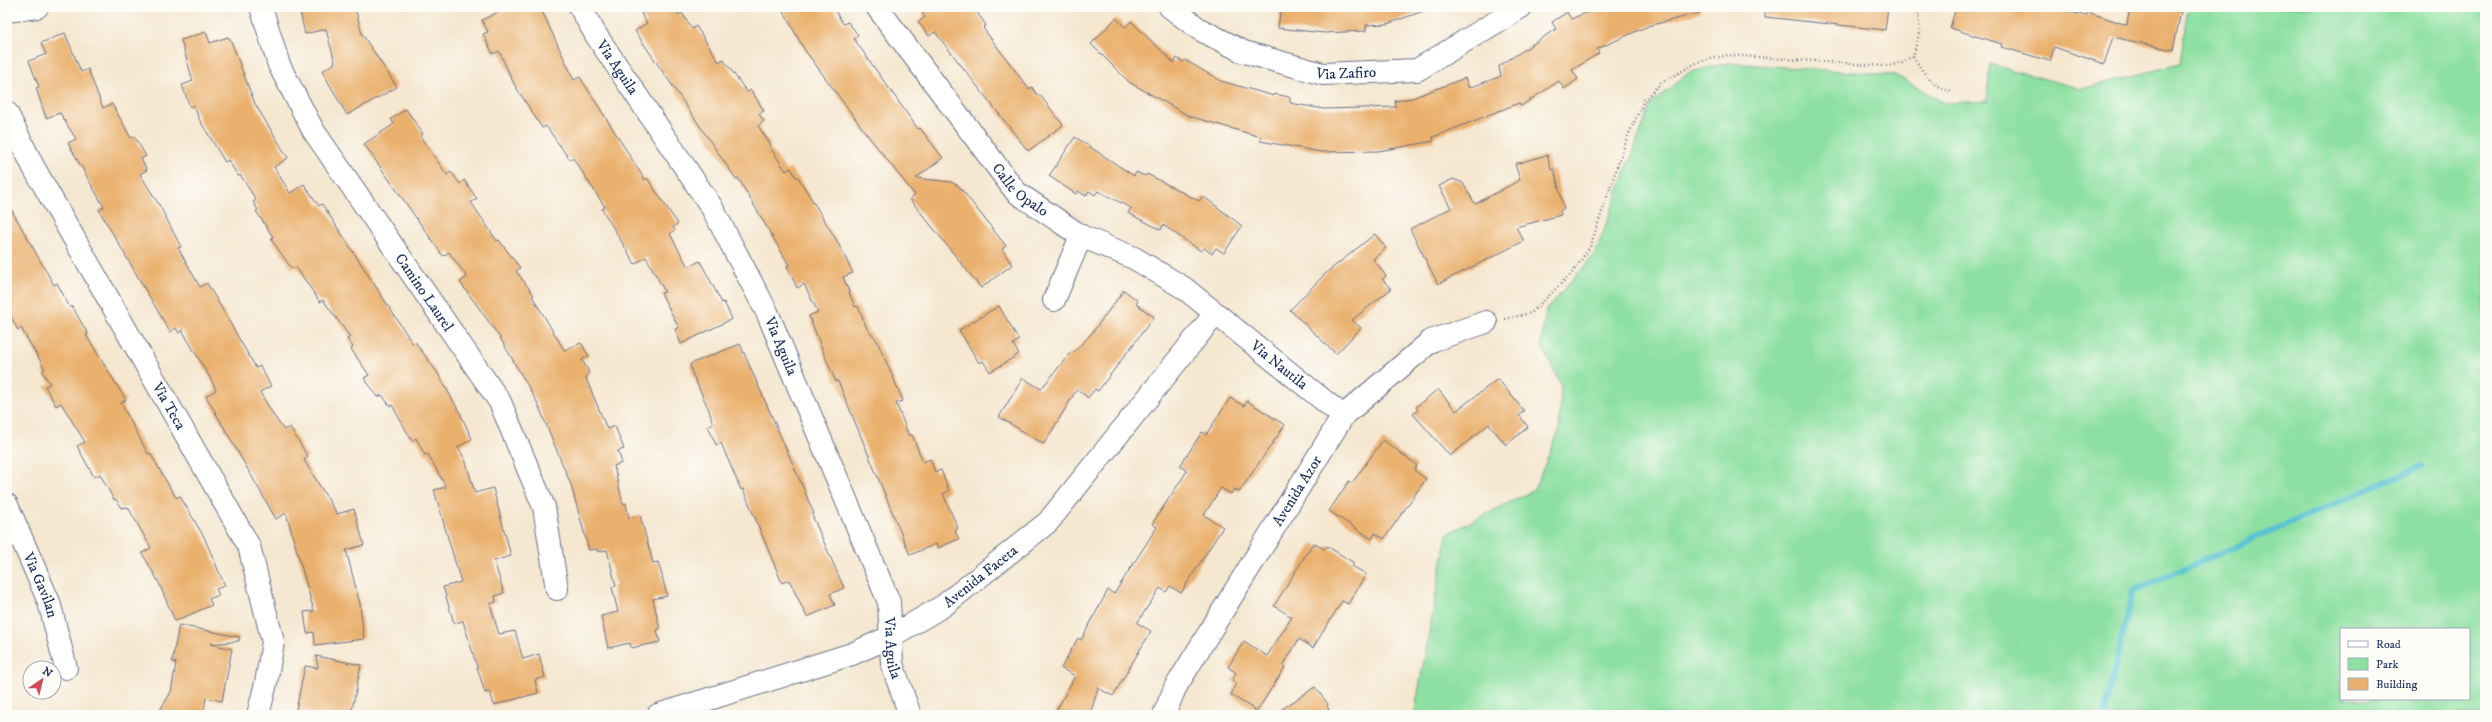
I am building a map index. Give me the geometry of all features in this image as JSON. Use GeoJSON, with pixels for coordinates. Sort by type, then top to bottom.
{"type":"FeatureCollection","features":[{"type":"Feature","properties":{"kind":"street"},"geometry":{"type":"LineString","coordinates":[[7,11],[37,7]]}},
{"type":"Feature","properties":{"kind":"street","name":"Camino Laurel"},"geometry":{"type":"LineString","coordinates":[[261,7],[279,65],[313,130],[500,402],[544,506],[557,589]]}},
{"type":"Feature","properties":{"kind":"street","name":"Via Aguila"},"geometry":{"type":"LineString","coordinates":[[580,7],[596,35],[712,206],[767,312],[889,602],[892,664],[910,715]]}},
{"type":"Feature","properties":{"kind":"street","name":"Calle Opalo"},"geometry":{"type":"LineString","coordinates":[[877,7],[1016,192],[1081,236],[1134,258],[1184,288],[1215,314]]}},
{"type":"Feature","properties":{"kind":"street","name":"Via Zafiro"},"geometry":{"type":"LineString","coordinates":[[1170,7],[1199,29],[1244,52],[1324,74],[1417,70],[1521,7]]}},
{"type":"Feature","properties":{"kind":"street","name":"Via Teca"},"geometry":{"type":"LineString","coordinates":[[7,113],[34,168],[249,546],[273,642],[266,683],[258,715]]}},
{"type":"Feature","properties":{"kind":"street"},"geometry":{"type":"LineString","coordinates":[[1054,300],[1081,236]]}},
{"type":"Feature","properties":{"kind":"street","name":"Avenida Faceta"},"geometry":{"type":"LineString","coordinates":[[658,715],[852,654],[890,637],[943,606],[1048,522],[1215,314]]}},
{"type":"Feature","properties":{"kind":"street","name":"Via Nautila"},"geometry":{"type":"LineString","coordinates":[[1215,314],[1343,416]]}},
{"type":"Feature","properties":{"kind":"street","name":"Avenida Azor"},"geometry":{"type":"LineString","coordinates":[[1164,715],[1175,688],[1343,416],[1431,341],[1486,322]]}},
{"type":"Feature","properties":{"kind":"street","name":"Via Gavilan"},"geometry":{"type":"LineString","coordinates":[[7,505],[49,602],[66,668]]}},
{"type":"Feature","properties":{"kind":"path"},"geometry":{"type":"LineString","coordinates":[[1917,7],[1920,30],[1914,56],[1925,75],[1938,88],[1952,92]]}},
{"type":"Feature","properties":{"kind":"path"},"geometry":{"type":"LineString","coordinates":[[1486,322],[1531,313],[1573,272],[1590,247],[1627,138],[1644,100],[1661,83],[1698,62],[1728,55],[1885,66],[1902,64],[1914,56]]}},
{"type":"Feature","properties":{"kind":"green space"},"geometry":{"type":"Polygon","coordinates":[[[2188,7],[2485,7],[2485,715],[1414,715],[1447,534],[1534,490],[1559,431],[1561,385],[1541,344],[1546,310],[1595,254],[1651,104],[1690,72],[1728,63],[1895,75],[1945,103],[1987,101],[1990,64],[2081,89],[2180,64],[2188,7]]]}},
{"type":"Feature","properties":{"kind":"building"},"geometry":{"type":"Polygon","coordinates":[[[299,7],[355,7],[362,34],[397,87],[347,115],[322,71],[335,63],[326,29],[305,34],[299,7]]]}},
{"type":"Feature","properties":{"kind":"building"},"geometry":{"type":"Polygon","coordinates":[[[509,7],[540,7],[574,80],[580,77],[645,180],[647,178],[678,224],[673,227],[675,230],[670,234],[688,267],[700,261],[722,303],[724,302],[732,319],[681,344],[675,329],[679,328],[661,293],[665,292],[646,257],[635,264],[602,209],[605,207],[573,158],[570,160],[546,126],[542,128],[514,84],[499,51],[493,54],[483,34],[488,32],[482,20],[509,7]]]}},
{"type":"Feature","properties":{"kind":"building"},"geometry":{"type":"Polygon","coordinates":[[[652,7],[673,7],[679,15],[682,13],[692,29],[696,26],[719,62],[723,59],[747,92],[751,90],[764,111],[759,114],[764,121],[758,126],[771,145],[769,146],[786,171],[791,168],[796,177],[798,177],[837,241],[853,273],[843,277],[855,307],[858,306],[867,329],[876,339],[903,401],[896,403],[909,436],[912,435],[923,462],[930,459],[935,472],[941,470],[949,491],[943,494],[958,528],[955,531],[959,539],[938,548],[936,544],[910,555],[838,381],[836,382],[809,316],[818,312],[804,284],[797,288],[787,266],[789,265],[738,178],[736,179],[635,31],[647,23],[641,14],[652,7]]]}},
{"type":"Feature","properties":{"kind":"building"},"geometry":{"type":"Polygon","coordinates":[[[781,7],[833,7],[843,24],[848,22],[858,35],[854,39],[918,129],[920,128],[943,158],[916,178],[951,182],[959,186],[1006,246],[1002,249],[1012,265],[981,288],[910,199],[915,195],[865,132],[804,49],[781,7]]]}},
{"type":"Feature","properties":{"kind":"building"},"geometry":{"type":"Polygon","coordinates":[[[931,7],[973,7],[986,25],[983,28],[1029,89],[1032,87],[1038,96],[1040,95],[1063,125],[1028,151],[935,32],[929,36],[918,22],[925,17],[922,14],[931,7]]]}},
{"type":"Feature","properties":{"kind":"building"},"geometry":{"type":"Polygon","coordinates":[[[1281,7],[1428,7],[1429,9],[1387,24],[1366,25],[1366,31],[1324,33],[1278,28],[1281,7]]]}},
{"type":"Feature","properties":{"kind":"building"},"geometry":{"type":"Polygon","coordinates":[[[1599,7],[1699,7],[1700,13],[1648,26],[1597,49],[1599,53],[1572,70],[1578,79],[1564,89],[1559,81],[1521,106],[1519,103],[1433,137],[1434,141],[1379,151],[1321,152],[1260,141],[1261,137],[1189,116],[1129,82],[1091,44],[1116,18],[1125,27],[1131,21],[1174,63],[1177,58],[1183,62],[1185,60],[1221,81],[1274,96],[1274,94],[1290,97],[1290,103],[1324,109],[1396,107],[1395,101],[1412,98],[1465,78],[1469,88],[1501,76],[1499,66],[1556,29],[1552,22],[1567,12],[1571,19],[1599,7]]]}},
{"type":"Feature","properties":{"kind":"building"},"geometry":{"type":"Polygon","coordinates":[[[1765,7],[1888,7],[1885,30],[1765,17],[1765,7]]]}},
{"type":"Feature","properties":{"kind":"building"},"geometry":{"type":"Polygon","coordinates":[[[1956,7],[2053,7],[2086,16],[2087,12],[2127,25],[2130,7],[2182,7],[2173,50],[2113,37],[2104,64],[2054,47],[2050,61],[2001,47],[2002,44],[1950,28],[1956,7]]]}},
{"type":"Feature","properties":{"kind":"building"},"geometry":{"type":"Polygon","coordinates":[[[206,32],[210,43],[228,37],[231,41],[255,104],[288,158],[274,167],[290,193],[304,184],[319,206],[322,204],[413,344],[415,342],[437,372],[460,413],[472,439],[458,447],[465,459],[475,493],[493,488],[511,556],[494,561],[504,593],[495,596],[496,602],[490,604],[499,634],[515,631],[523,659],[539,654],[545,677],[535,680],[538,693],[494,705],[490,691],[485,693],[463,621],[454,623],[443,587],[461,582],[434,490],[446,487],[428,454],[425,455],[416,438],[412,441],[392,405],[390,406],[382,395],[378,397],[364,378],[369,375],[351,349],[353,347],[347,339],[350,337],[323,300],[320,302],[296,267],[292,269],[271,239],[273,237],[256,211],[258,210],[253,202],[256,200],[241,176],[238,176],[228,160],[225,162],[199,119],[194,105],[190,107],[182,85],[193,81],[181,40],[206,32]]]}},
{"type":"Feature","properties":{"kind":"building"},"geometry":{"type":"Polygon","coordinates":[[[65,33],[81,72],[88,69],[103,108],[112,104],[131,138],[134,136],[146,156],[141,159],[147,170],[140,174],[161,208],[181,247],[178,248],[200,287],[207,283],[256,368],[260,366],[271,386],[260,392],[274,416],[284,430],[290,427],[308,457],[304,460],[337,514],[354,509],[364,545],[346,550],[360,604],[364,639],[315,645],[314,632],[307,633],[304,612],[314,611],[286,513],[276,519],[206,396],[216,390],[210,378],[182,330],[179,333],[176,328],[170,332],[99,210],[104,207],[68,143],[76,139],[60,113],[46,118],[36,88],[39,87],[29,61],[46,54],[41,43],[65,33]]]}},
{"type":"Feature","properties":{"kind":"building"},"geometry":{"type":"Polygon","coordinates":[[[406,109],[423,134],[420,136],[447,175],[451,172],[460,184],[464,180],[477,199],[471,202],[497,241],[499,240],[520,268],[516,271],[534,295],[532,296],[564,350],[581,343],[589,356],[582,360],[589,372],[586,378],[607,429],[615,426],[624,449],[618,451],[622,463],[614,466],[623,504],[626,503],[629,518],[640,515],[653,563],[658,562],[667,596],[653,599],[660,629],[657,630],[660,642],[631,648],[630,643],[608,648],[601,616],[618,612],[612,587],[616,586],[607,550],[598,552],[597,549],[589,550],[571,485],[537,402],[499,336],[460,282],[467,277],[449,252],[443,256],[364,144],[394,124],[391,119],[406,109]]]}},
{"type":"Feature","properties":{"kind":"building"},"geometry":{"type":"Polygon","coordinates":[[[1075,137],[1134,176],[1136,172],[1145,176],[1147,174],[1199,201],[1203,196],[1242,226],[1224,253],[1216,248],[1212,254],[1204,248],[1201,251],[1163,225],[1161,230],[1128,213],[1131,208],[1098,191],[1095,195],[1089,191],[1086,196],[1078,191],[1076,194],[1049,176],[1075,137]]]}},
{"type":"Feature","properties":{"kind":"building"},"geometry":{"type":"Polygon","coordinates":[[[1547,155],[1551,170],[1554,169],[1564,208],[1560,211],[1561,215],[1516,227],[1524,241],[1438,284],[1410,229],[1451,208],[1439,186],[1453,179],[1463,183],[1475,204],[1520,180],[1515,164],[1547,155]]]}},
{"type":"Feature","properties":{"kind":"building"},"geometry":{"type":"Polygon","coordinates":[[[7,202],[54,285],[57,283],[70,308],[72,306],[88,334],[86,335],[126,400],[121,403],[148,454],[150,453],[176,498],[180,496],[204,537],[225,586],[216,589],[219,595],[209,599],[212,605],[175,621],[158,581],[142,553],[151,548],[128,507],[121,508],[116,499],[114,500],[100,474],[94,477],[77,446],[85,442],[61,403],[56,406],[45,386],[50,384],[42,371],[45,369],[21,328],[18,330],[7,310],[7,202]]]}},
{"type":"Feature","properties":{"kind":"building"},"geometry":{"type":"Polygon","coordinates":[[[1375,234],[1386,248],[1373,259],[1386,276],[1382,279],[1391,289],[1352,320],[1361,328],[1336,354],[1290,310],[1326,273],[1375,234]]]}},
{"type":"Feature","properties":{"kind":"building"},"geometry":{"type":"Polygon","coordinates":[[[1124,290],[1138,301],[1136,304],[1154,317],[1098,391],[1095,389],[1088,398],[1077,389],[1044,444],[999,417],[1023,378],[1041,389],[1071,352],[1073,353],[1092,333],[1124,290]]]}},
{"type":"Feature","properties":{"kind":"building"},"geometry":{"type":"Polygon","coordinates":[[[999,306],[1019,340],[1013,344],[1019,354],[990,372],[983,361],[979,363],[959,330],[999,306]]]}},
{"type":"Feature","properties":{"kind":"building"},"geometry":{"type":"Polygon","coordinates":[[[740,344],[802,485],[814,514],[812,515],[844,588],[830,594],[835,605],[807,617],[789,580],[782,583],[743,489],[741,490],[721,443],[716,445],[708,426],[713,424],[709,410],[692,373],[690,364],[740,344]]]}},
{"type":"Feature","properties":{"kind":"building"},"geometry":{"type":"Polygon","coordinates":[[[1498,379],[1524,411],[1519,415],[1528,427],[1506,445],[1489,424],[1450,456],[1413,414],[1418,410],[1416,407],[1438,389],[1456,411],[1498,379]]]}},
{"type":"Feature","properties":{"kind":"building"},"geometry":{"type":"Polygon","coordinates":[[[1230,398],[1244,406],[1247,401],[1285,425],[1239,492],[1234,489],[1231,494],[1221,488],[1204,515],[1223,527],[1181,593],[1170,586],[1166,592],[1160,588],[1137,623],[1151,631],[1113,696],[1098,688],[1090,715],[1054,715],[1075,676],[1061,668],[1078,638],[1081,640],[1108,590],[1114,594],[1157,527],[1152,524],[1187,471],[1180,466],[1202,432],[1206,435],[1230,398]]]}},
{"type":"Feature","properties":{"kind":"building"},"geometry":{"type":"Polygon","coordinates":[[[1383,440],[1417,465],[1414,470],[1426,479],[1384,539],[1375,533],[1372,539],[1329,511],[1349,481],[1352,483],[1383,440]]]}},
{"type":"Feature","properties":{"kind":"building"},"geometry":{"type":"Polygon","coordinates":[[[1313,543],[1324,549],[1327,546],[1354,563],[1352,566],[1366,574],[1348,604],[1342,601],[1313,648],[1299,639],[1283,666],[1285,667],[1257,711],[1231,695],[1236,683],[1232,681],[1236,673],[1228,667],[1244,641],[1267,656],[1292,617],[1274,606],[1313,543]]]}},
{"type":"Feature","properties":{"kind":"building"},"geometry":{"type":"Polygon","coordinates":[[[179,625],[239,637],[239,641],[211,644],[232,649],[222,701],[206,698],[203,715],[157,715],[171,692],[176,663],[172,662],[179,625]]]}},
{"type":"Feature","properties":{"kind":"building"},"geometry":{"type":"Polygon","coordinates":[[[316,656],[361,665],[351,715],[295,715],[305,666],[318,668],[316,656]]]}},
{"type":"Feature","properties":{"kind":"building"},"geometry":{"type":"Polygon","coordinates":[[[1315,687],[1328,704],[1327,706],[1332,715],[1273,715],[1315,687]]]}},
{"type":"Feature","properties":{"kind":"waterway"},"geometry":{"type":"LineString","coordinates":[[2104,715],[2133,591],[2422,466]]}}]}
